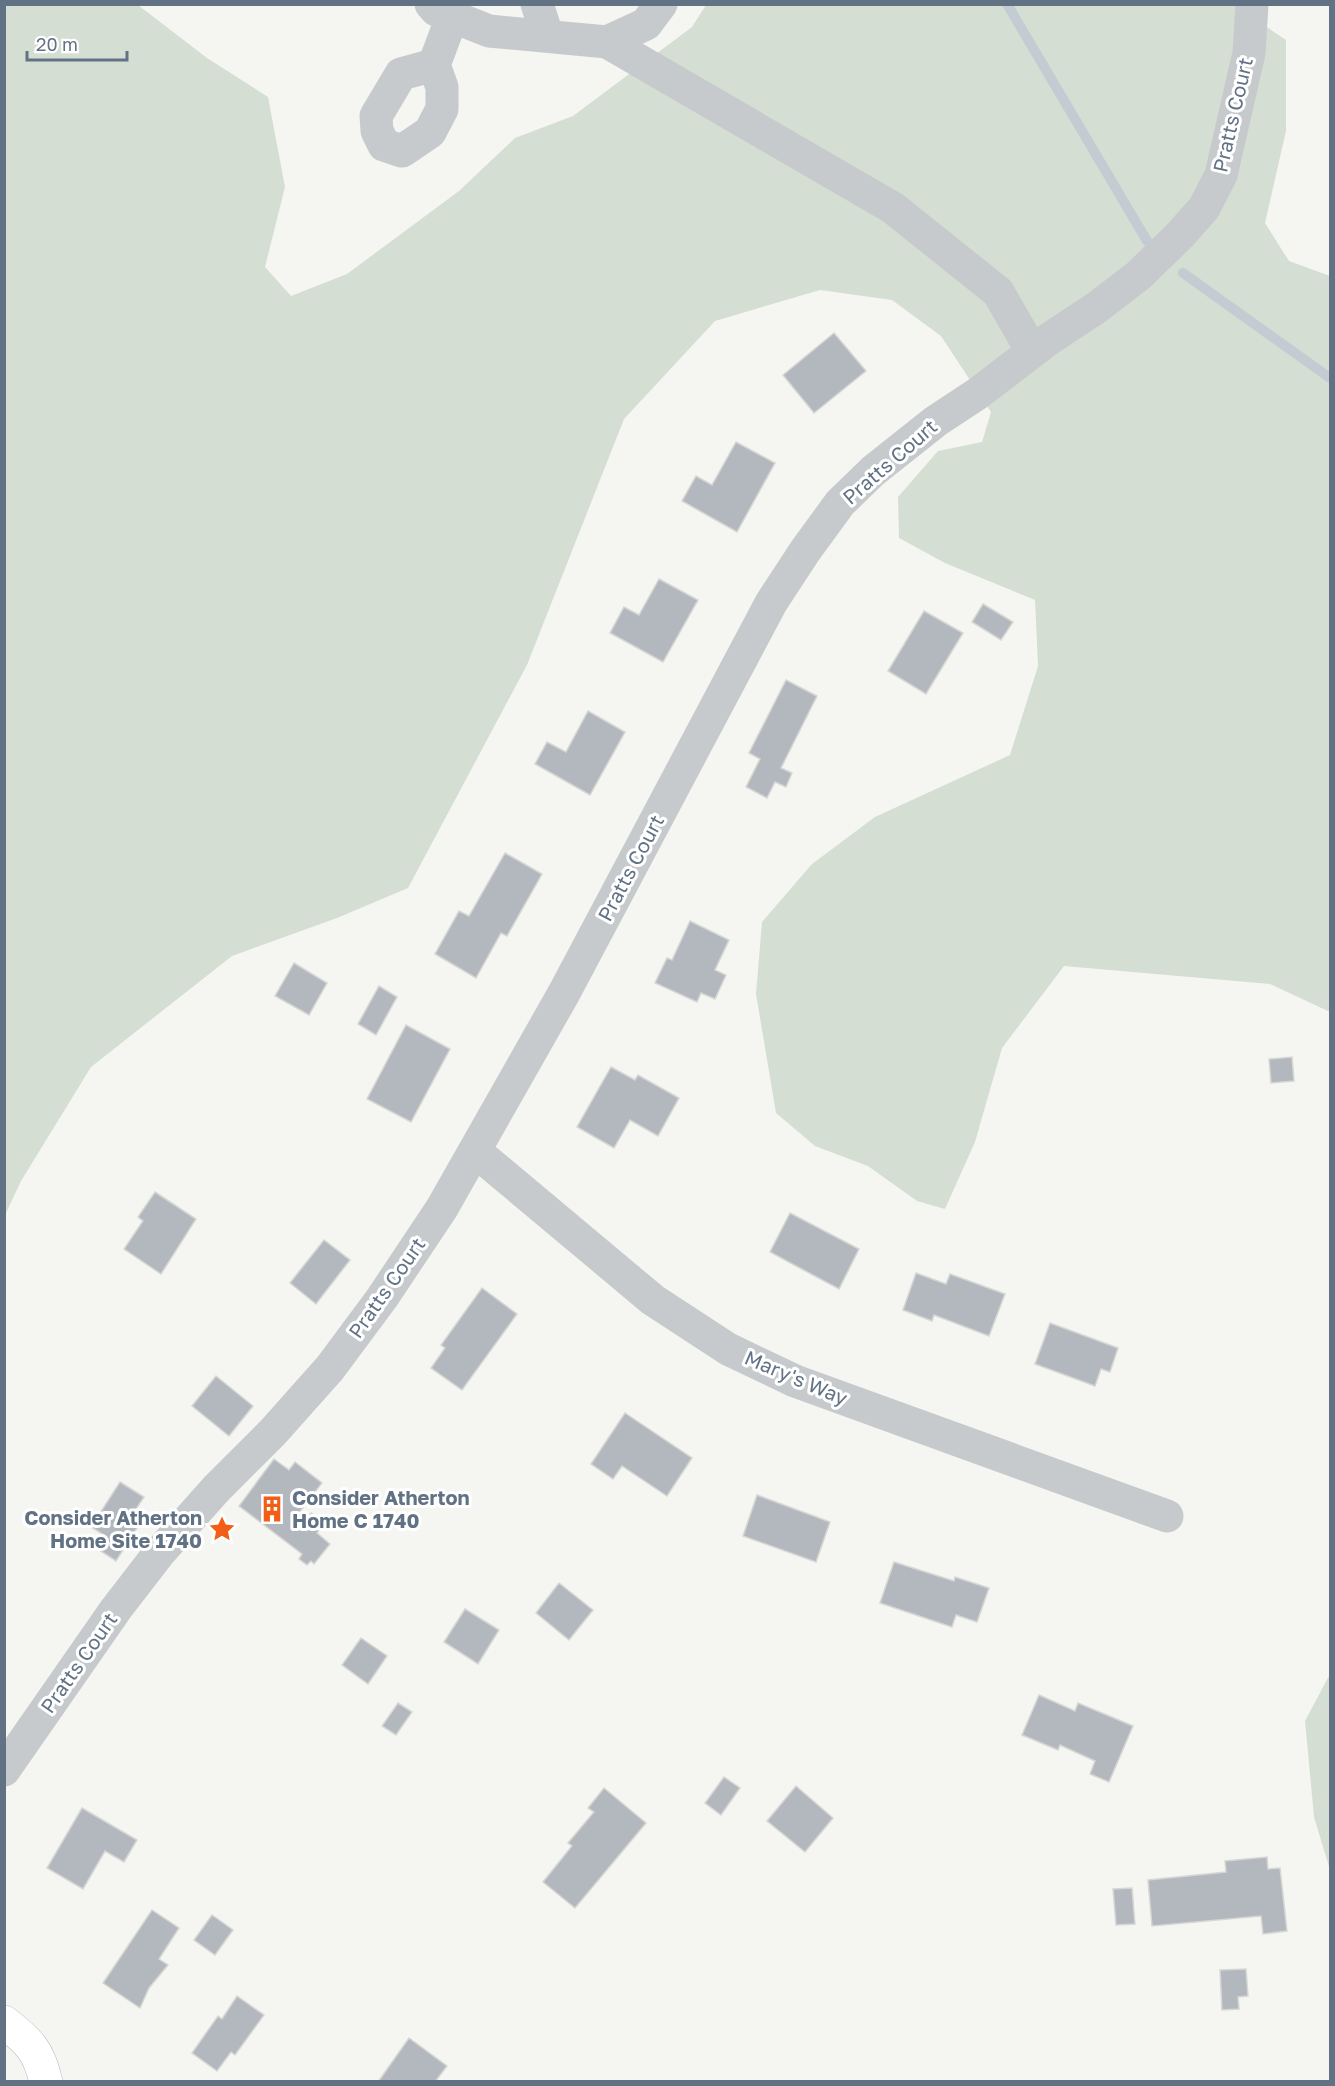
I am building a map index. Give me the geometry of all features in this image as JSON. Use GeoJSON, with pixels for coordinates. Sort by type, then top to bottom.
{"type":"FeatureCollection","features":[{"type":"Feature","properties":{"kind":"main road"},"geometry":{"type":"LineString","coordinates":[[4,2022],[27,2039],[38,2054],[46,2082]]}},
{"type":"Feature","properties":{"kind":"street"},"geometry":{"type":"LineString","coordinates":[[537,4],[547,35]]}},
{"type":"Feature","properties":{"kind":"street"},"geometry":{"type":"LineString","coordinates":[[607,42],[646,24],[662,4]]}},
{"type":"Feature","properties":{"kind":"street","name":"Pratts Court"},"geometry":{"type":"LineString","coordinates":[[4,1770],[116,1609],[160,1552],[288,1416],[330,1368],[382,1299],[442,1208],[564,993],[771,603],[840,503],[873,471],[936,421],[1139,275],[1204,208],[1221,175],[1249,53],[1252,4]]}},
{"type":"Feature","properties":{"kind":"street"},"geometry":{"type":"LineString","coordinates":[[434,65],[442,11],[489,31],[607,42],[894,208],[998,292],[1032,351]]}},
{"type":"Feature","properties":{"kind":"street","name":"Mary's Way"},"geometry":{"type":"LineString","coordinates":[[475,1151],[653,1300],[728,1349],[795,1381],[1167,1516]]}},
{"type":"Feature","properties":{"kind":"shaded area"},"geometry":{"type":"Polygon","coordinates":[[[5,5],[138,5],[207,58],[268,97],[285,187],[265,267],[291,296],[347,274],[459,191],[515,138],[573,116],[692,27],[706,5],[1234,5],[1286,40],[1286,131],[1265,223],[1289,261],[1330,276],[1330,1012],[1270,984],[1064,966],[1002,1048],[975,1142],[945,1209],[917,1201],[868,1166],[815,1146],[776,1113],[756,994],[762,922],[812,864],[875,817],[1010,755],[1038,666],[1035,600],[945,563],[899,538],[898,497],[938,451],[982,442],[991,412],[941,336],[892,300],[820,290],[715,321],[624,419],[527,665],[408,888],[337,918],[232,956],[91,1067],[21,1181],[5,1215],[5,5]]]}},
{"type":"Feature","properties":{"kind":"shaded area"},"geometry":{"type":"Polygon","coordinates":[[[1330,1674],[1330,1870],[1314,1817],[1305,1721],[1330,1674]]]}},
{"type":"Feature","properties":{"kind":"building"},"geometry":{"type":"Polygon","coordinates":[[[834,333],[866,371],[814,413],[783,375],[834,333]]]}},
{"type":"Feature","properties":{"kind":"building"},"geometry":{"type":"Polygon","coordinates":[[[736,442],[775,463],[737,532],[682,501],[696,476],[712,485],[736,442]]]}},
{"type":"Feature","properties":{"kind":"building"},"geometry":{"type":"Polygon","coordinates":[[[659,579],[698,600],[663,662],[610,633],[624,607],[639,615],[659,579]]]}},
{"type":"Feature","properties":{"kind":"building"},"geometry":{"type":"Polygon","coordinates":[[[983,604],[1013,622],[1001,640],[972,622],[983,604]]]}},
{"type":"Feature","properties":{"kind":"building"},"geometry":{"type":"Polygon","coordinates":[[[924,611],[963,633],[926,694],[888,671],[924,611]]]}},
{"type":"Feature","properties":{"kind":"building"},"geometry":{"type":"Polygon","coordinates":[[[786,680],[817,696],[781,768],[792,773],[786,787],[775,782],[767,798],[746,787],[760,759],[749,753],[786,680]]]}},
{"type":"Feature","properties":{"kind":"building"},"geometry":{"type":"Polygon","coordinates":[[[588,711],[625,732],[590,795],[535,764],[547,742],[566,752],[588,711]]]}},
{"type":"Feature","properties":{"kind":"building"},"geometry":{"type":"Polygon","coordinates":[[[505,853],[542,874],[507,936],[501,933],[476,978],[435,954],[459,911],[469,916],[505,853]]]}},
{"type":"Feature","properties":{"kind":"building"},"geometry":{"type":"Polygon","coordinates":[[[690,921],[729,940],[715,970],[726,975],[715,999],[701,993],[697,1002],[655,983],[667,958],[672,960],[690,921]]]}},
{"type":"Feature","properties":{"kind":"building"},"geometry":{"type":"Polygon","coordinates":[[[294,963],[327,983],[309,1015],[275,996],[294,963]]]}},
{"type":"Feature","properties":{"kind":"building"},"geometry":{"type":"Polygon","coordinates":[[[379,986],[397,997],[376,1035],[358,1024],[379,986]]]}},
{"type":"Feature","properties":{"kind":"building"},"geometry":{"type":"Polygon","coordinates":[[[406,1025],[450,1049],[411,1122],[367,1099],[406,1025]]]}},
{"type":"Feature","properties":{"kind":"building"},"geometry":{"type":"Polygon","coordinates":[[[1292,1057],[1294,1081],[1271,1083],[1269,1059],[1292,1057]]]}},
{"type":"Feature","properties":{"kind":"building"},"geometry":{"type":"Polygon","coordinates":[[[611,1067],[635,1080],[638,1075],[679,1098],[658,1136],[630,1120],[614,1148],[577,1127],[611,1067]]]}},
{"type":"Feature","properties":{"kind":"building"},"geometry":{"type":"Polygon","coordinates":[[[155,1192],[196,1219],[161,1274],[124,1249],[143,1221],[138,1217],[155,1192]]]}},
{"type":"Feature","properties":{"kind":"building"},"geometry":{"type":"Polygon","coordinates":[[[790,1213],[859,1249],[839,1289],[770,1252],[790,1213]]]}},
{"type":"Feature","properties":{"kind":"building"},"geometry":{"type":"Polygon","coordinates":[[[324,1240],[350,1260],[316,1304],[290,1283],[324,1240]]]}},
{"type":"Feature","properties":{"kind":"building"},"geometry":{"type":"Polygon","coordinates":[[[916,1273],[946,1284],[950,1274],[1005,1294],[989,1336],[934,1315],[932,1321],[903,1310],[916,1273]]]}},
{"type":"Feature","properties":{"kind":"building"},"geometry":{"type":"Polygon","coordinates":[[[482,1288],[517,1314],[462,1390],[431,1368],[445,1348],[441,1345],[482,1288]]]}},
{"type":"Feature","properties":{"kind":"building"},"geometry":{"type":"Polygon","coordinates":[[[1050,1323],[1118,1348],[1110,1372],[1101,1369],[1095,1386],[1035,1364],[1050,1323]]]}},
{"type":"Feature","properties":{"kind":"building"},"geometry":{"type":"Polygon","coordinates":[[[216,1376],[253,1406],[229,1436],[192,1406],[216,1376]]]}},
{"type":"Feature","properties":{"kind":"building"},"geometry":{"type":"Polygon","coordinates":[[[625,1413],[692,1458],[667,1496],[622,1466],[613,1479],[591,1464],[625,1413]]]}},
{"type":"Feature","properties":{"kind":"building","name":"Consider Atherton Home C 1740"},"geometry":{"type":"Polygon","coordinates":[[[274,1459],[289,1470],[295,1462],[322,1483],[295,1518],[303,1524],[311,1513],[325,1523],[317,1533],[330,1544],[314,1564],[311,1561],[307,1565],[299,1559],[302,1554],[239,1506],[274,1459]]]}},
{"type":"Feature","properties":{"kind":"building"},"geometry":{"type":"Polygon","coordinates":[[[120,1482],[144,1497],[130,1518],[139,1525],[116,1561],[96,1548],[104,1535],[91,1527],[120,1482]]]}},
{"type":"Feature","properties":{"kind":"building"},"geometry":{"type":"Polygon","coordinates":[[[757,1495],[830,1522],[816,1562],[743,1536],[757,1495]]]}},
{"type":"Feature","properties":{"kind":"building"},"geometry":{"type":"Polygon","coordinates":[[[894,1562],[954,1581],[955,1577],[989,1588],[977,1622],[956,1615],[952,1627],[880,1603],[894,1562]]]}},
{"type":"Feature","properties":{"kind":"building"},"geometry":{"type":"Polygon","coordinates":[[[559,1583],[593,1610],[569,1640],[536,1613],[559,1583]]]}},
{"type":"Feature","properties":{"kind":"building"},"geometry":{"type":"Polygon","coordinates":[[[465,1609],[499,1630],[478,1664],[444,1642],[465,1609]]]}},
{"type":"Feature","properties":{"kind":"building"},"geometry":{"type":"Polygon","coordinates":[[[361,1638],[387,1656],[368,1684],[342,1665],[361,1638]]]}},
{"type":"Feature","properties":{"kind":"building"},"geometry":{"type":"Polygon","coordinates":[[[1039,1695],[1075,1711],[1078,1703],[1133,1726],[1109,1782],[1090,1774],[1095,1761],[1060,1745],[1058,1750],[1022,1735],[1039,1695]]]}},
{"type":"Feature","properties":{"kind":"building"},"geometry":{"type":"Polygon","coordinates":[[[398,1703],[412,1712],[396,1735],[382,1726],[398,1703]]]}},
{"type":"Feature","properties":{"kind":"building"},"geometry":{"type":"Polygon","coordinates":[[[724,1777],[740,1788],[721,1815],[705,1803],[724,1777]]]}},
{"type":"Feature","properties":{"kind":"building"},"geometry":{"type":"Polygon","coordinates":[[[796,1786],[833,1818],[805,1852],[767,1821],[796,1786]]]}},
{"type":"Feature","properties":{"kind":"building"},"geometry":{"type":"Polygon","coordinates":[[[604,1788],[646,1823],[575,1908],[543,1882],[572,1846],[568,1843],[594,1812],[588,1808],[604,1788]]]}},
{"type":"Feature","properties":{"kind":"building"},"geometry":{"type":"Polygon","coordinates":[[[82,1808],[137,1840],[124,1862],[105,1851],[83,1889],[47,1868],[82,1808]]]}},
{"type":"Feature","properties":{"kind":"building"},"geometry":{"type":"Polygon","coordinates":[[[1267,1857],[1268,1869],[1280,1868],[1287,1931],[1263,1934],[1261,1916],[1152,1926],[1148,1880],[1226,1872],[1225,1861],[1267,1857]]]}},
{"type":"Feature","properties":{"kind":"building"},"geometry":{"type":"Polygon","coordinates":[[[1132,1888],[1135,1924],[1116,1925],[1113,1889],[1132,1888]]]}},
{"type":"Feature","properties":{"kind":"building"},"geometry":{"type":"Polygon","coordinates":[[[152,1910],[179,1928],[159,1959],[168,1965],[149,1988],[140,2008],[103,1983],[152,1910]]]}},
{"type":"Feature","properties":{"kind":"building"},"geometry":{"type":"Polygon","coordinates":[[[212,1915],[233,1930],[215,1955],[194,1940],[212,1915]]]}},
{"type":"Feature","properties":{"kind":"building"},"geometry":{"type":"Polygon","coordinates":[[[1246,1969],[1248,1996],[1238,1997],[1239,2009],[1222,2010],[1220,1970],[1246,1969]]]}},
{"type":"Feature","properties":{"kind":"building"},"geometry":{"type":"Polygon","coordinates":[[[237,1996],[264,2015],[235,2055],[231,2052],[217,2071],[192,2053],[218,2016],[222,2019],[237,1996]]]}},
{"type":"Feature","properties":{"kind":"building"},"geometry":{"type":"Polygon","coordinates":[[[409,2038],[447,2066],[435,2082],[378,2082],[409,2038]]]}},
{"type":"Feature","properties":{"kind":"waterway"},"geometry":{"type":"LineString","coordinates":[[1007,4],[1147,241]]}},
{"type":"Feature","properties":{"kind":"waterway"},"geometry":{"type":"LineString","coordinates":[[1183,273],[1330,378]]}},
{"type":"Feature","properties":{"kind":"place","name":"Consider Atherton Home C 1740"},"geometry":{"type":"Point","coordinates":[272,1509]}},
{"type":"Feature","properties":{"kind":"place","name":"Consider Atherton Home Site 1740"},"geometry":{"type":"Point","coordinates":[222,1529]}}]}
